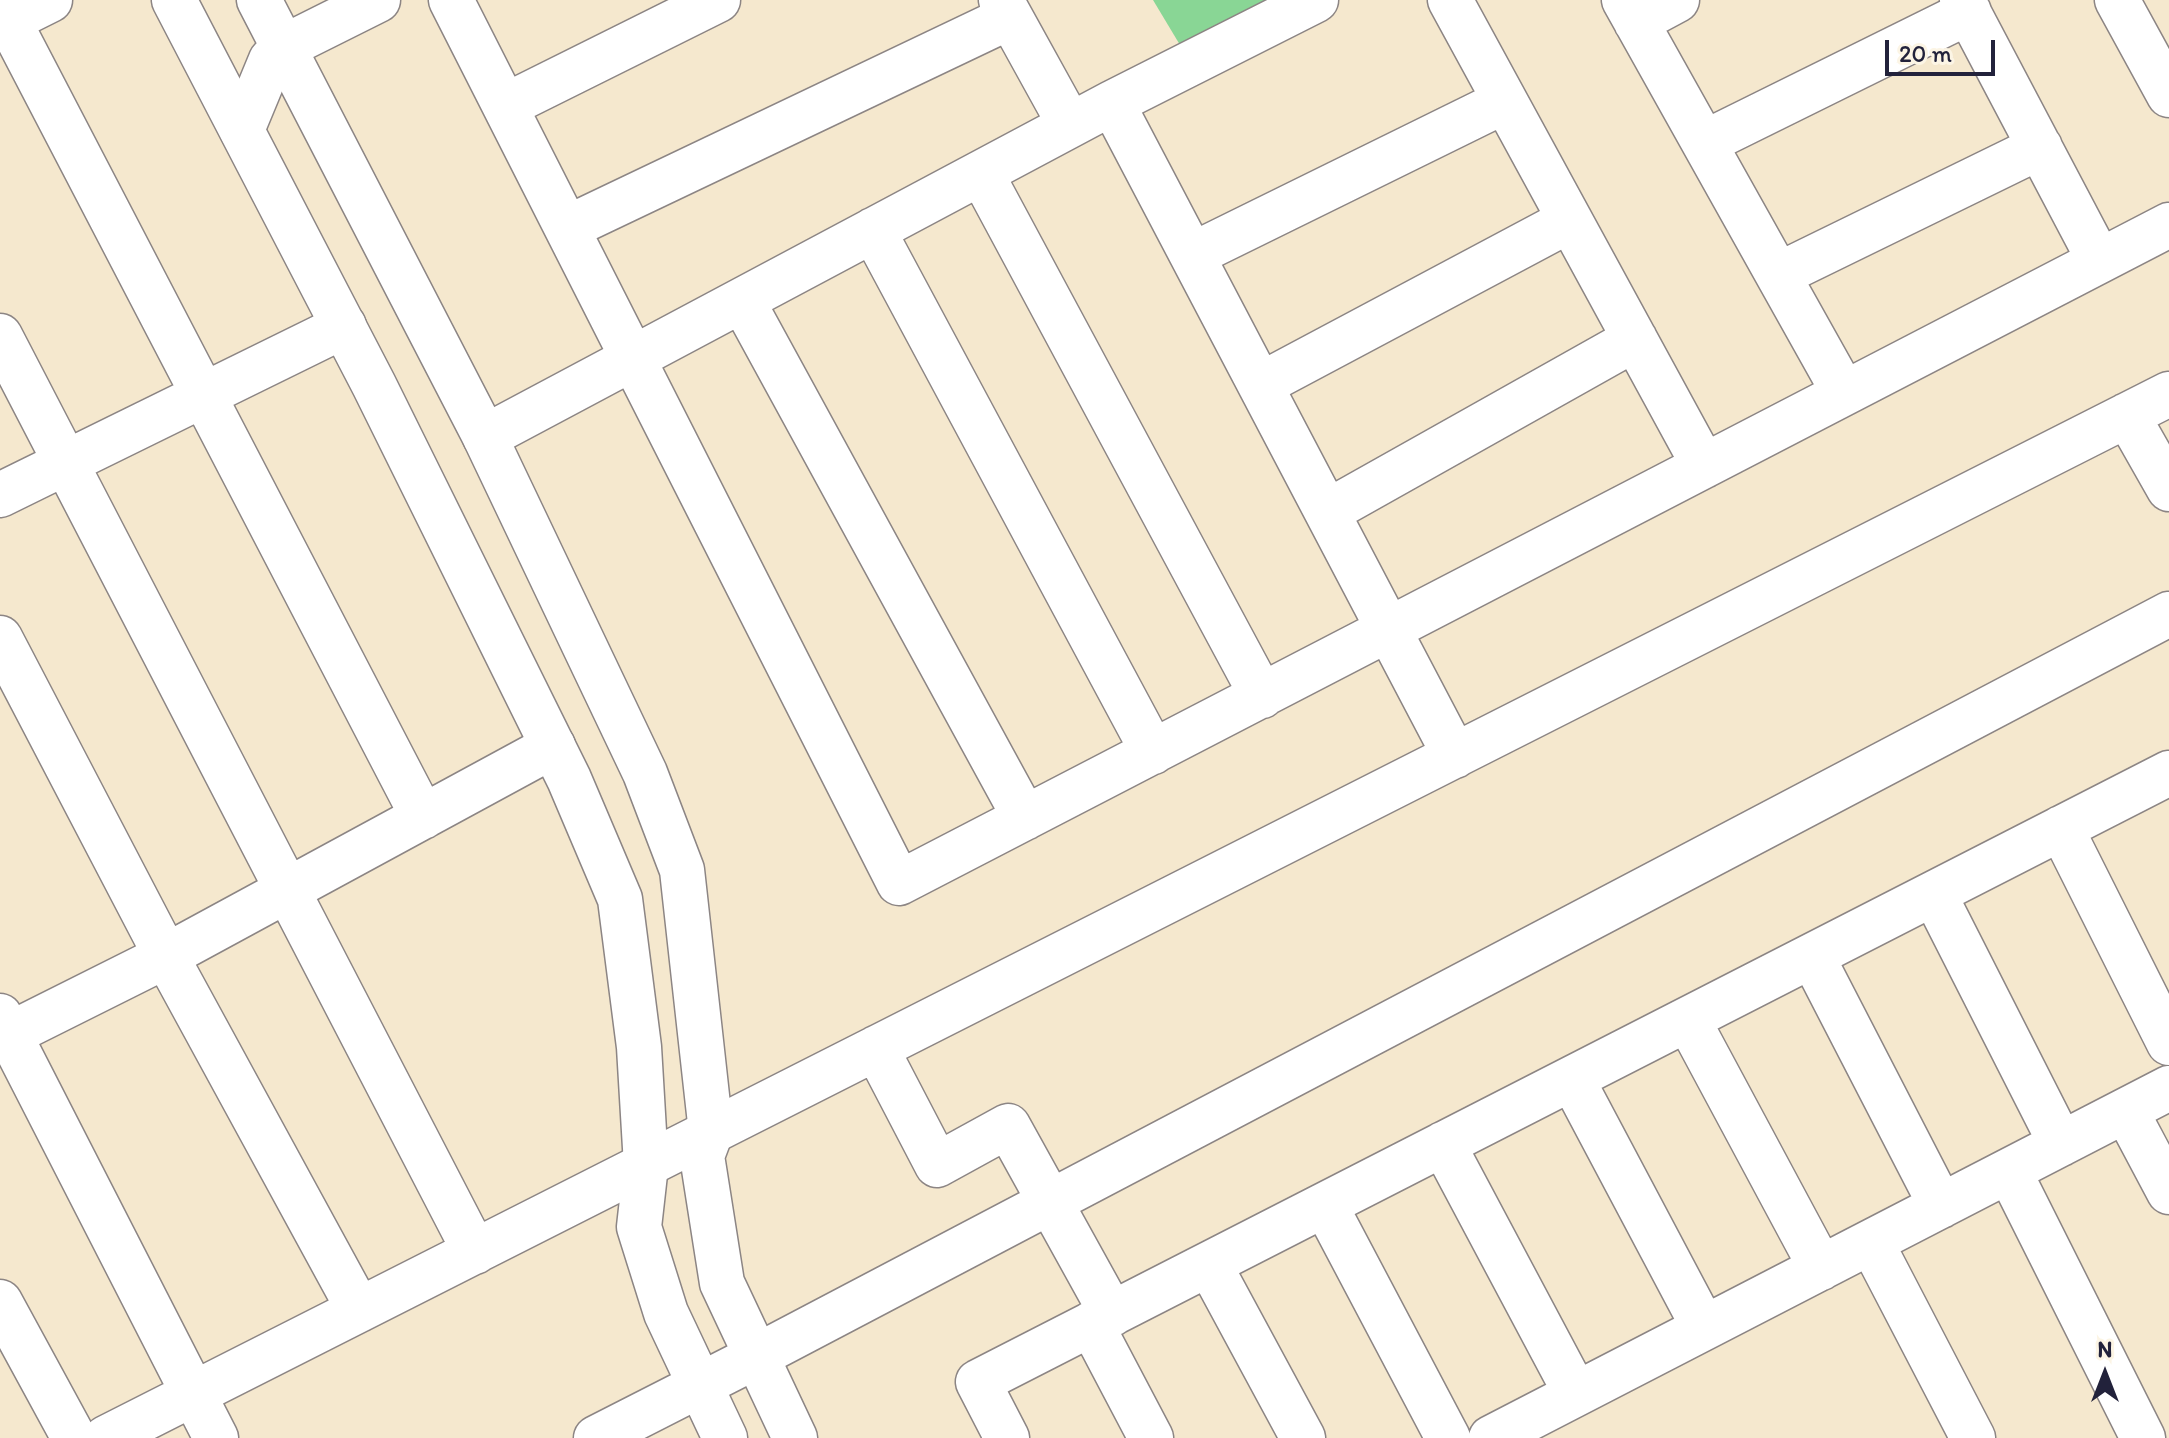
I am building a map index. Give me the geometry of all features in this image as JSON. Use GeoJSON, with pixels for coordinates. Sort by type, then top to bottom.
{"type":"FeatureCollection","features":[{"type":"Feature","properties":{"kind":"street"},"geometry":{"type":"LineString","coordinates":[[50,0],[3,17],[423,817]]}},
{"type":"Feature","properties":{"kind":"street"},"geometry":{"type":"LineString","coordinates":[[174,0],[344,326],[553,746],[620,899],[639,1047],[646,1165],[639,1227],[666,1313],[725,1438]]}},
{"type":"Feature","properties":{"kind":"street"},"geometry":{"type":"LineString","coordinates":[[259,0],[485,437],[645,773],[682,870],[711,1132],[702,1156],[722,1283],[795,1438]]}},
{"type":"Feature","properties":{"kind":"street"},"geometry":{"type":"LineString","coordinates":[[242,130],[271,60],[284,47],[378,0]]}},
{"type":"Feature","properties":{"kind":"street"},"geometry":{"type":"LineString","coordinates":[[451,0],[899,883],[2169,225]]}},
{"type":"Feature","properties":{"kind":"street"},"geometry":{"type":"LineString","coordinates":[[505,106],[718,0]]}},
{"type":"Feature","properties":{"kind":"street"},"geometry":{"type":"LineString","coordinates":[[485,437],[1070,125],[1316,0]]}},
{"type":"Feature","properties":{"kind":"street"},"geometry":{"type":"LineString","coordinates":[[1450,0],[1704,466]]}},
{"type":"Feature","properties":{"kind":"street"},"geometry":{"type":"LineString","coordinates":[[1677,0],[1630,11],[1844,393]]}},
{"type":"Feature","properties":{"kind":"street"},"geometry":{"type":"LineString","coordinates":[[2117,0],[2169,95]]}},
{"type":"Feature","properties":{"kind":"street"},"geometry":{"type":"LineString","coordinates":[[1704,143],[1966,6],[2099,260]]}},
{"type":"Feature","properties":{"kind":"street"},"geometry":{"type":"LineString","coordinates":[[567,228],[1006,8],[1070,125]]}},
{"type":"Feature","properties":{"kind":"street"},"geometry":{"type":"LineString","coordinates":[[1192,255],[1505,101]]}},
{"type":"Feature","properties":{"kind":"street"},"geometry":{"type":"LineString","coordinates":[[1112,103],[1455,756]]}},
{"type":"Feature","properties":{"kind":"street"},"geometry":{"type":"LineString","coordinates":[[1778,275],[2040,147]]}},
{"type":"Feature","properties":{"kind":"street"},"geometry":{"type":"LineString","coordinates":[[981,173],[1262,696]]}},
{"type":"Feature","properties":{"kind":"street"},"geometry":{"type":"LineString","coordinates":[[1260,385],[1570,220]]}},
{"type":"Feature","properties":{"kind":"street"},"geometry":{"type":"LineString","coordinates":[[873,230],[1153,752]]}},
{"type":"Feature","properties":{"kind":"street"},"geometry":{"type":"LineString","coordinates":[[742,300],[1025,818]]}},
{"type":"Feature","properties":{"kind":"street"},"geometry":{"type":"LineString","coordinates":[[0,495],[344,326]]}},
{"type":"Feature","properties":{"kind":"street"},"geometry":{"type":"LineString","coordinates":[[0,336],[475,1252]]}},
{"type":"Feature","properties":{"kind":"street"},"geometry":{"type":"LineString","coordinates":[[1327,512],[1635,339]]}},
{"type":"Feature","properties":{"kind":"street"},"geometry":{"type":"LineString","coordinates":[[106,1438],[2169,394]]}},
{"type":"Feature","properties":{"kind":"street"},"geometry":{"type":"LineString","coordinates":[[2127,415],[2169,489]]}},
{"type":"Feature","properties":{"kind":"street"},"geometry":{"type":"LineString","coordinates":[[596,1438],[2169,614]]}},
{"type":"Feature","properties":{"kind":"street"},"geometry":{"type":"LineString","coordinates":[[0,638],[166,956],[359,1310]]}},
{"type":"Feature","properties":{"kind":"street"},"geometry":{"type":"LineString","coordinates":[[216,1438],[3,1030],[166,956],[553,746]]}},
{"type":"Feature","properties":{"kind":"street"},"geometry":{"type":"LineString","coordinates":[[1007,1438],[978,1382],[2169,773]]}},
{"type":"Feature","properties":{"kind":"street"},"geometry":{"type":"LineString","coordinates":[[2061,828],[2169,1043]]}},
{"type":"Feature","properties":{"kind":"street"},"geometry":{"type":"LineString","coordinates":[[1934,894],[2061,1144]]}},
{"type":"Feature","properties":{"kind":"street"},"geometry":{"type":"LineString","coordinates":[[1812,956],[1941,1206]]}},
{"type":"Feature","properties":{"kind":"street"},"geometry":{"type":"LineString","coordinates":[[1688,1020],[1821,1268]]}},
{"type":"Feature","properties":{"kind":"street"},"geometry":{"type":"LineString","coordinates":[[876,1048],[937,1165],[1008,1126],[1050,1202],[1151,1438]]}},
{"type":"Feature","properties":{"kind":"street"},"geometry":{"type":"LineString","coordinates":[[1572,1079],[1704,1328]]}},
{"type":"Feature","properties":{"kind":"street"},"geometry":{"type":"LineString","coordinates":[[1491,1438],[2169,1088]]}},
{"type":"Feature","properties":{"kind":"street"},"geometry":{"type":"LineString","coordinates":[[2126,1111],[2169,1192]]}},
{"type":"Feature","properties":{"kind":"street"},"geometry":{"type":"LineString","coordinates":[[1443,1144],[1576,1394]]}},
{"type":"Feature","properties":{"kind":"street"},"geometry":{"type":"LineString","coordinates":[[2009,1171],[2143,1438]]}},
{"type":"Feature","properties":{"kind":"street"},"geometry":{"type":"LineString","coordinates":[[1325,1205],[1448,1438]]}},
{"type":"Feature","properties":{"kind":"street"},"geometry":{"type":"LineString","coordinates":[[1871,1242],[1973,1438]]}},
{"type":"Feature","properties":{"kind":"street"},"geometry":{"type":"LineString","coordinates":[[1209,1264],[1303,1438]]}},
{"type":"Feature","properties":{"kind":"street"},"geometry":{"type":"LineString","coordinates":[[0,1302],[74,1438]]}},
{"type":"Feature","properties":{"kind":"green space"},"geometry":{"type":"Polygon","coordinates":[[[1153,0],[1274,0],[1183,50],[1153,0]]]}}]}
